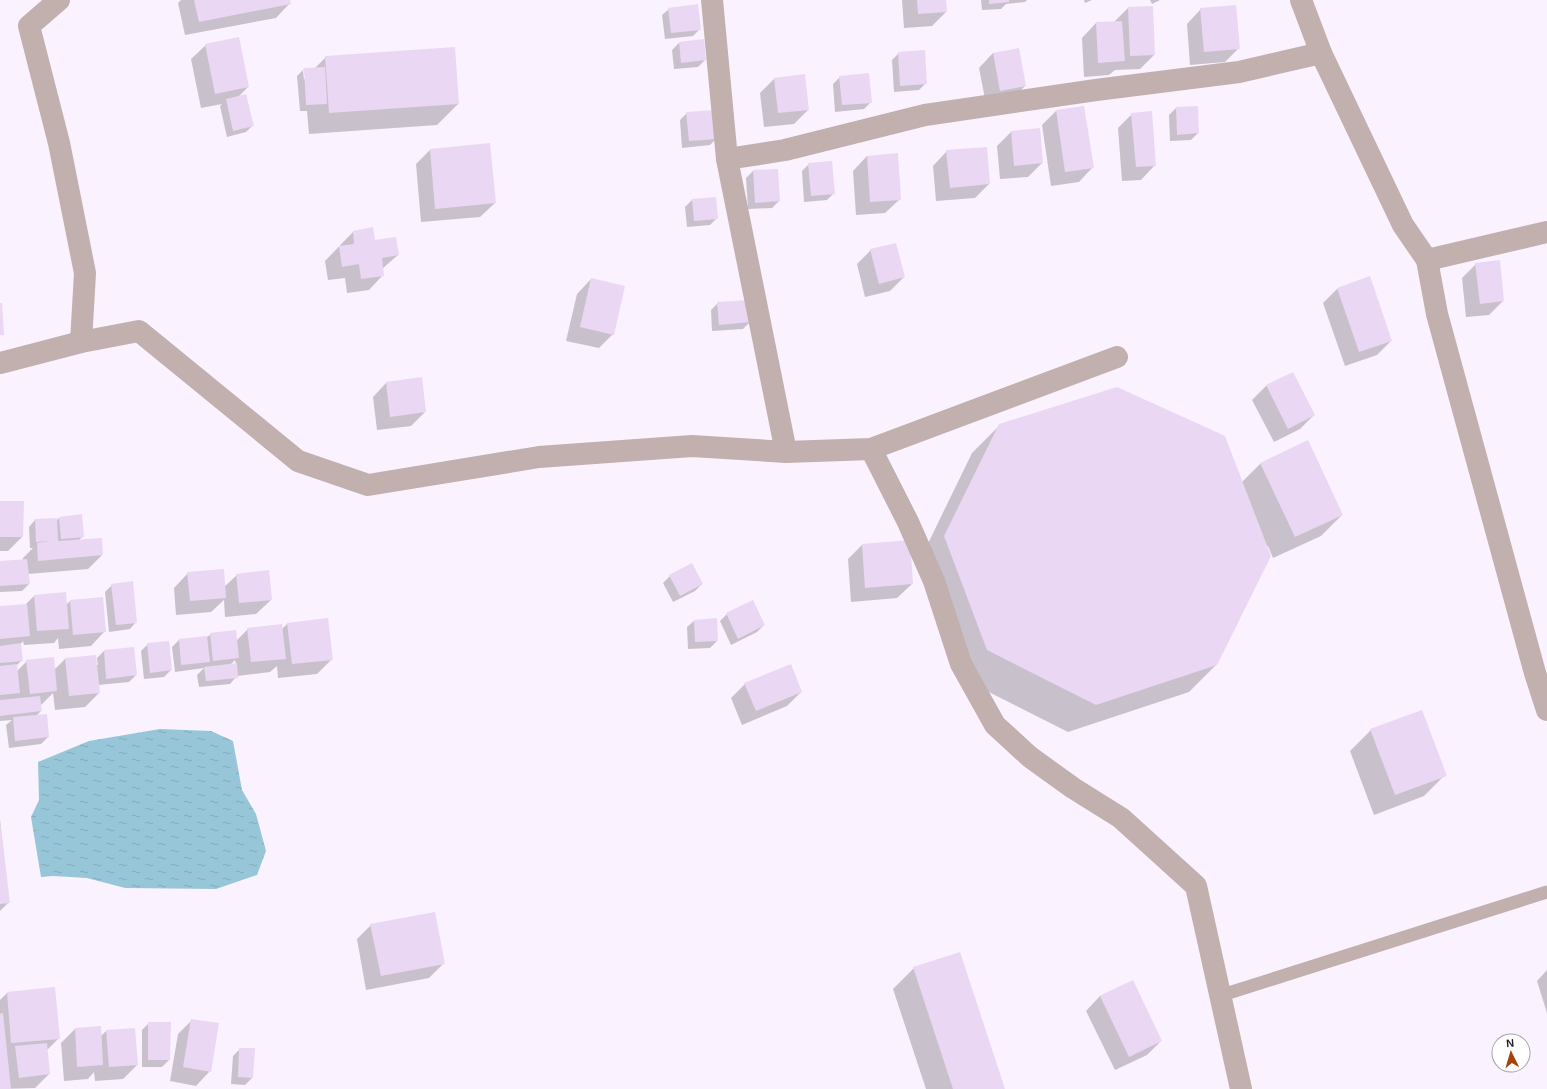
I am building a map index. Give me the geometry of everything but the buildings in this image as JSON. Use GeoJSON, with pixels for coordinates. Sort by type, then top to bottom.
{"type":"FeatureCollection","features":[{"type":"Feature","properties":{"kind":"street"},"geometry":{"type":"LineString","coordinates":[[59,0],[29,26],[59,143],[85,273],[81,342]]}},
{"type":"Feature","properties":{"kind":"street"},"geometry":{"type":"LineString","coordinates":[[712,0],[727,159],[786,452]]}},
{"type":"Feature","properties":{"kind":"street"},"geometry":{"type":"LineString","coordinates":[[1301,0],[1321,52],[1403,226],[1427,260],[1436,314],[1535,673],[1547,710]]}},
{"type":"Feature","properties":{"kind":"street"},"geometry":{"type":"LineString","coordinates":[[727,159],[785,150],[926,115],[1096,90],[1239,72],[1321,52]]}},
{"type":"Feature","properties":{"kind":"street"},"geometry":{"type":"LineString","coordinates":[[1427,260],[1547,232]]}},
{"type":"Feature","properties":{"kind":"street"},"geometry":{"type":"LineString","coordinates":[[0,363],[81,342],[139,331],[298,461],[368,485],[531,458],[692,446],[786,452],[871,449],[1117,357]]}},
{"type":"Feature","properties":{"kind":"street"},"geometry":{"type":"LineString","coordinates":[[871,449],[908,522],[934,581],[961,664],[995,725],[1030,757],[1073,788],[1121,818],[1196,886],[1240,1089]]}},
{"type":"Feature","properties":{"kind":"lane"},"geometry":{"type":"LineString","coordinates":[[1219,996],[1547,892]]}},
{"type":"Feature","properties":{"kind":"water"},"geometry":{"type":"Polygon","coordinates":[[[160,729],[211,731],[233,741],[242,790],[256,814],[266,851],[257,875],[216,889],[125,888],[87,878],[53,876],[41,877],[31,817],[39,800],[38,762],[89,741],[160,729]]]}}]}
